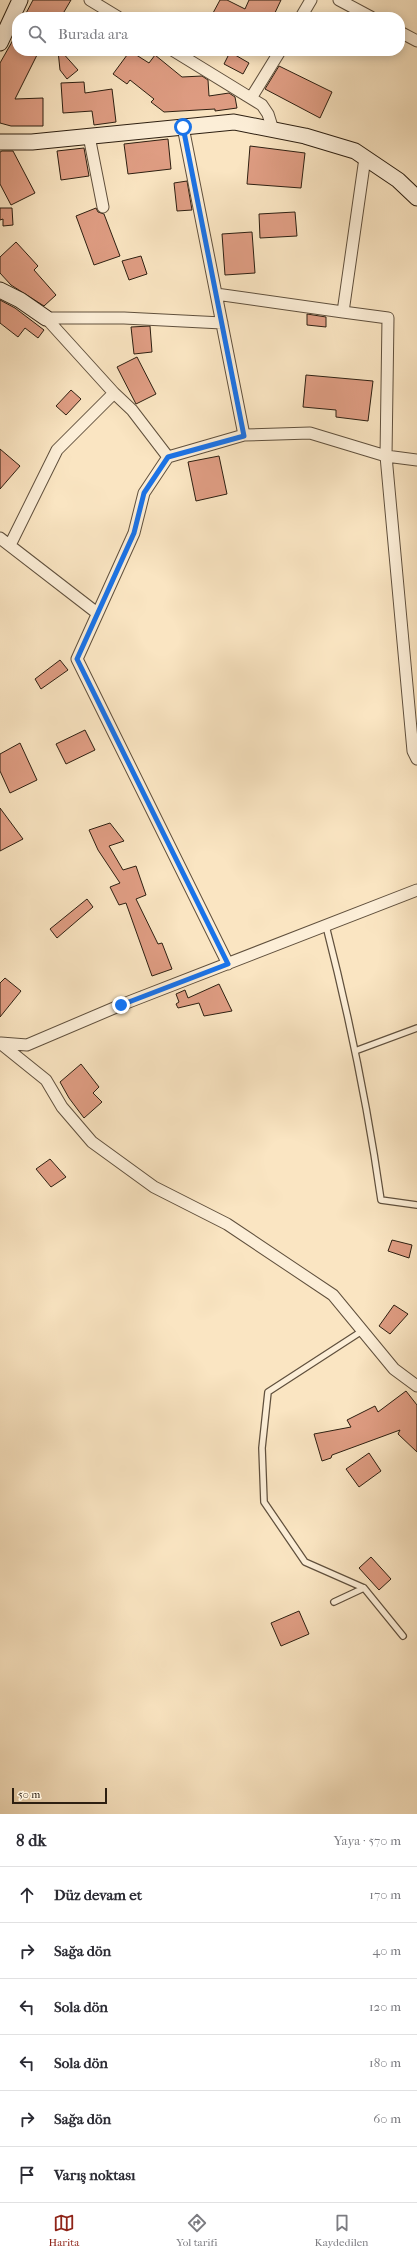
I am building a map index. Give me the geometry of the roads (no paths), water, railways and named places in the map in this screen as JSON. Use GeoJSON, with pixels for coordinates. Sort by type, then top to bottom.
{"type":"FeatureCollection","features":[{"type":"Feature","properties":{"kind":"street"},"geometry":{"type":"LineString","coordinates":[[14,12],[20,0]]}},
{"type":"Feature","properties":{"kind":"street"},"geometry":{"type":"LineString","coordinates":[[90,0],[110,12]]}},
{"type":"Feature","properties":{"kind":"street"},"geometry":{"type":"LineString","coordinates":[[304,12],[311,0]]}},
{"type":"Feature","properties":{"kind":"street"},"geometry":{"type":"LineString","coordinates":[[339,0],[362,12]]}},
{"type":"Feature","properties":{"kind":"street"},"geometry":{"type":"LineString","coordinates":[[0,43],[12,17]]}},
{"type":"Feature","properties":{"kind":"street"},"geometry":{"type":"LineString","coordinates":[[405,35],[417,41]]}},
{"type":"Feature","properties":{"kind":"street"},"geometry":{"type":"LineString","coordinates":[[182,56],[262,105],[268,114],[273,130]]}},
{"type":"Feature","properties":{"kind":"street"},"geometry":{"type":"LineString","coordinates":[[251,98],[277,56]]}},
{"type":"Feature","properties":{"kind":"street"},"geometry":{"type":"LineString","coordinates":[[0,142],[32,142],[234,122],[305,136],[348,148],[398,180],[417,198]]}},
{"type":"Feature","properties":{"kind":"street"},"geometry":{"type":"LineString","coordinates":[[183,127],[244,436]]}},
{"type":"Feature","properties":{"kind":"street"},"geometry":{"type":"LineString","coordinates":[[88,136],[103,207]]}},
{"type":"Feature","properties":{"kind":"street"},"geometry":{"type":"LineString","coordinates":[[343,312],[365,158]]}},
{"type":"Feature","properties":{"kind":"street"},"geometry":{"type":"LineString","coordinates":[[0,290],[20,300],[46,318],[114,393],[132,410],[168,457]]}},
{"type":"Feature","properties":{"kind":"street"},"geometry":{"type":"LineString","coordinates":[[216,294],[388,318],[386,456],[413,751],[417,759]]}},
{"type":"Feature","properties":{"kind":"street"},"geometry":{"type":"LineString","coordinates":[[46,318],[124,318],[222,323]]}},
{"type":"Feature","properties":{"kind":"street"},"geometry":{"type":"LineString","coordinates":[[10,545],[57,450],[114,393]]}},
{"type":"Feature","properties":{"kind":"street"},"geometry":{"type":"LineString","coordinates":[[228,964],[77,659],[134,533],[144,493],[168,457],[244,436],[310,433],[386,456],[417,460]]}},
{"type":"Feature","properties":{"kind":"street"},"geometry":{"type":"LineString","coordinates":[[0,538],[97,613]]}},
{"type":"Feature","properties":{"kind":"street"},"geometry":{"type":"LineString","coordinates":[[0,1043],[27,1046],[121,1005],[417,890]]}},
{"type":"Feature","properties":{"kind":"street"},"geometry":{"type":"LineString","coordinates":[[0,1043],[46,1080],[62,1107],[92,1142],[154,1187],[227,1224],[333,1295],[394,1369],[417,1386]]}},
{"type":"Feature","properties":{"kind":"lane"},"geometry":{"type":"LineString","coordinates":[[326,926],[355,1051],[372,1138],[381,1200],[417,1205]]}},
{"type":"Feature","properties":{"kind":"lane"},"geometry":{"type":"LineString","coordinates":[[355,1051],[417,1028]]}},
{"type":"Feature","properties":{"kind":"lane"},"geometry":{"type":"LineString","coordinates":[[362,1331],[268,1392],[262,1448],[264,1502],[305,1562],[364,1588],[403,1636]]}},
{"type":"Feature","properties":{"kind":"lane"},"geometry":{"type":"LineString","coordinates":[[334,1602],[364,1588]]}}]}
